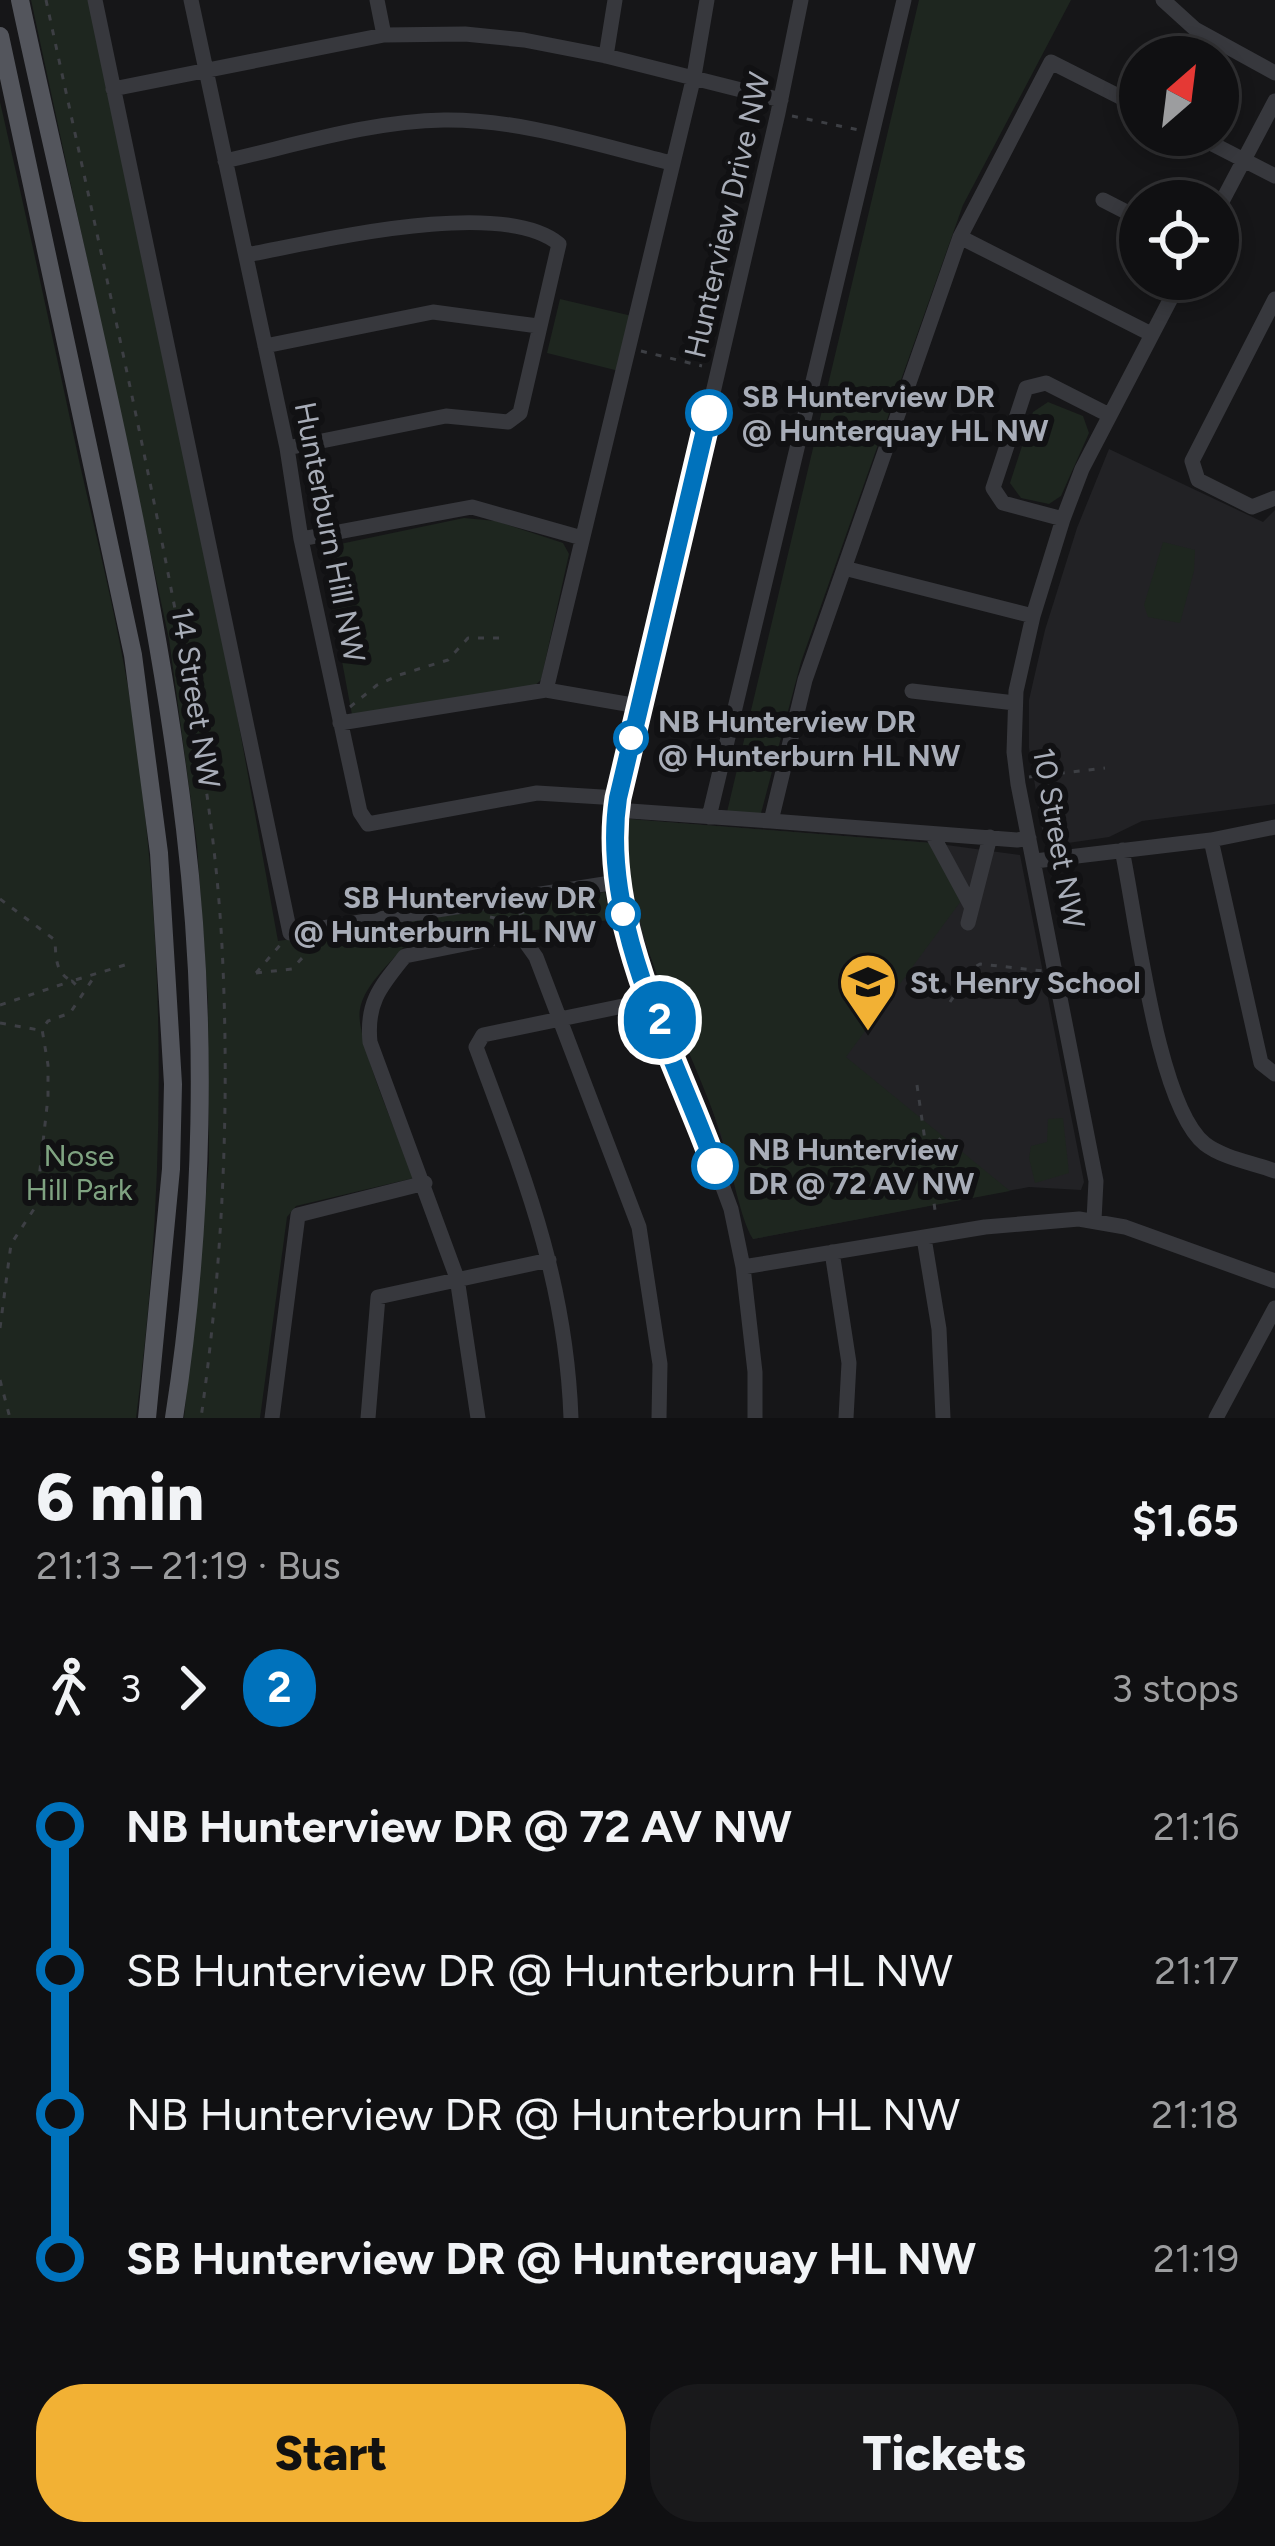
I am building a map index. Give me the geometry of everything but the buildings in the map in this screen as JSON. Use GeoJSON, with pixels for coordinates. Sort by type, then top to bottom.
{"type":"FeatureCollection","features":[{"type":"Feature","properties":{"kind":"main road","name":"14 Street NW"},"geometry":{"type":"LineString","coordinates":[[20,0],[158,637],[186,832],[197,1003],[198,1163],[174,1418]]}},
{"type":"Feature","properties":{"kind":"main road","name":"14 Street NW"},"geometry":{"type":"LineString","coordinates":[[0,36],[133,655],[159,853],[170,1017],[172,1148],[147,1418]]}},
{"type":"Feature","properties":{"kind":"street"},"geometry":{"type":"LineString","coordinates":[[94,0],[290,933],[617,882]]}},
{"type":"Feature","properties":{"kind":"street","name":"Hunterburn Hill NW"},"geometry":{"type":"LineString","coordinates":[[191,0],[360,812],[368,824],[537,793],[617,804]]}},
{"type":"Feature","properties":{"kind":"street"},"geometry":{"type":"LineString","coordinates":[[376,0],[384,35]]}},
{"type":"Feature","properties":{"kind":"street"},"geometry":{"type":"LineString","coordinates":[[606,56],[615,0]]}},
{"type":"Feature","properties":{"kind":"street"},"geometry":{"type":"LineString","coordinates":[[546,689],[694,76],[707,0]]}},
{"type":"Feature","properties":{"kind":"street","name":"Hunterview Drive NW"},"geometry":{"type":"LineString","coordinates":[[754,1418],[755,1372],[731,1209],[623,917],[617,882],[617,804],[801,0]]}},
{"type":"Feature","properties":{"kind":"street"},"geometry":{"type":"LineString","coordinates":[[709,817],[904,0]]}},
{"type":"Feature","properties":{"kind":"street"},"geometry":{"type":"LineString","coordinates":[[1163,0],[1195,29],[1275,74]]}},
{"type":"Feature","properties":{"kind":"street"},"geometry":{"type":"LineString","coordinates":[[113,89],[384,35],[465,34],[524,40],[694,76],[780,106]]}},
{"type":"Feature","properties":{"kind":"street"},"geometry":{"type":"LineString","coordinates":[[771,821],[805,680],[960,237],[1051,62],[1119,96]]}},
{"type":"Feature","properties":{"kind":"street"},"geometry":{"type":"LineString","coordinates":[[1233,180],[1275,100]]}},
{"type":"Feature","properties":{"kind":"street"},"geometry":{"type":"LineString","coordinates":[[225,161],[345,134],[443,120],[528,127],[672,163]]}},
{"type":"Feature","properties":{"kind":"street"},"geometry":{"type":"LineString","coordinates":[[1236,156],[1275,176]]}},
{"type":"Feature","properties":{"kind":"street"},"geometry":{"type":"LineString","coordinates":[[1103,200],[1119,208]]}},
{"type":"Feature","properties":{"kind":"street"},"geometry":{"type":"LineString","coordinates":[[246,255],[440,223],[499,224],[549,235],[559,244],[520,413],[508,422],[446,416],[287,448]]}},
{"type":"Feature","properties":{"kind":"street"},"geometry":{"type":"LineString","coordinates":[[960,237],[1151,334]]}},
{"type":"Feature","properties":{"kind":"street"},"geometry":{"type":"LineString","coordinates":[[1275,299],[1192,461],[1198,480],[1252,507],[1275,498]]}},
{"type":"Feature","properties":{"kind":"street","name":"10 Street NW"},"geometry":{"type":"LineString","coordinates":[[1094,1220],[1096,1181],[1014,752],[1015,703],[1033,616],[1082,469],[1169,300]]}},
{"type":"Feature","properties":{"kind":"street"},"geometry":{"type":"LineString","coordinates":[[265,346],[433,312],[538,326]]}},
{"type":"Feature","properties":{"kind":"street"},"geometry":{"type":"LineString","coordinates":[[1063,519],[1003,503],[993,488],[1026,388],[1046,383],[1108,415]]}},
{"type":"Feature","properties":{"kind":"street"},"geometry":{"type":"LineString","coordinates":[[302,539],[472,507],[582,538]]}},
{"type":"Feature","properties":{"kind":"street"},"geometry":{"type":"LineString","coordinates":[[844,568],[1033,616]]}},
{"type":"Feature","properties":{"kind":"street"},"geometry":{"type":"LineString","coordinates":[[339,720],[546,689],[638,706]]}},
{"type":"Feature","properties":{"kind":"street"},"geometry":{"type":"LineString","coordinates":[[912,691],[1015,703]]}},
{"type":"Feature","properties":{"kind":"street"},"geometry":{"type":"LineString","coordinates":[[617,804],[709,817],[1029,838]]}},
{"type":"Feature","properties":{"kind":"street"},"geometry":{"type":"LineString","coordinates":[[1035,861],[1211,840],[1275,827]]}},
{"type":"Feature","properties":{"kind":"street"},"geometry":{"type":"LineString","coordinates":[[932,834],[971,906]]}},
{"type":"Feature","properties":{"kind":"street"},"geometry":{"type":"LineString","coordinates":[[968,923],[990,837]]}},
{"type":"Feature","properties":{"kind":"street"},"geometry":{"type":"LineString","coordinates":[[1211,840],[1262,1063],[1275,1075]]}},
{"type":"Feature","properties":{"kind":"street"},"geometry":{"type":"LineString","coordinates":[[1122,850],[1168,1081],[1188,1125],[1207,1146],[1275,1171]]}},
{"type":"Feature","properties":{"kind":"street"},"geometry":{"type":"LineString","coordinates":[[478,1418],[457,1278],[370,1042],[368,1014],[382,985],[405,956],[519,933],[536,957],[639,1227],[660,1364],[659,1418]]}},
{"type":"Feature","properties":{"kind":"street"},"geometry":{"type":"LineString","coordinates":[[571,1418],[568,1350],[536,1209],[476,1047],[483,1035],[652,1000]]}},
{"type":"Feature","properties":{"kind":"street"},"geometry":{"type":"LineString","coordinates":[[272,1418],[298,1215],[424,1183]]}},
{"type":"Feature","properties":{"kind":"street"},"geometry":{"type":"LineString","coordinates":[[743,1267],[1006,1225],[1094,1220],[1275,1281]]}},
{"type":"Feature","properties":{"kind":"street"},"geometry":{"type":"LineString","coordinates":[[924,1238],[939,1329],[943,1418]]}},
{"type":"Feature","properties":{"kind":"street"},"geometry":{"type":"LineString","coordinates":[[832,1252],[849,1363],[846,1418]]}},
{"type":"Feature","properties":{"kind":"street"},"geometry":{"type":"LineString","coordinates":[[368,1418],[378,1297],[549,1260]]}},
{"type":"Feature","properties":{"kind":"street"},"geometry":{"type":"LineString","coordinates":[[1216,1418],[1275,1308]]}},
{"type":"Feature","properties":{"kind":"path"},"geometry":{"type":"LineString","coordinates":[[780,106],[872,133]]}},
{"type":"Feature","properties":{"kind":"path"},"geometry":{"type":"LineString","coordinates":[[628,347],[699,365]]}},
{"type":"Feature","properties":{"kind":"path"},"geometry":{"type":"LineString","coordinates":[[339,720],[377,686],[448,660],[468,638],[501,638]]}},
{"type":"Feature","properties":{"kind":"path"},"geometry":{"type":"LineString","coordinates":[[1026,777],[1105,768]]}},
{"type":"Feature","properties":{"kind":"path"},"geometry":{"type":"LineString","coordinates":[[0,899],[55,940],[57,966],[82,992]]}},
{"type":"Feature","properties":{"kind":"path"},"geometry":{"type":"LineString","coordinates":[[482,916],[505,920],[527,910]]}},
{"type":"Feature","properties":{"kind":"path"},"geometry":{"type":"LineString","coordinates":[[406,926],[421,929],[454,922]]}},
{"type":"Feature","properties":{"kind":"path"},"geometry":{"type":"LineString","coordinates":[[330,939],[363,945],[394,927]]}},
{"type":"Feature","properties":{"kind":"path"},"geometry":{"type":"LineString","coordinates":[[290,933],[256,973],[292,968],[318,940]]}},
{"type":"Feature","properties":{"kind":"path"},"geometry":{"type":"LineString","coordinates":[[0,1005],[128,964]]}},
{"type":"Feature","properties":{"kind":"path"},"geometry":{"type":"LineString","coordinates":[[950,1002],[980,964],[1046,972]]}},
{"type":"Feature","properties":{"kind":"path"},"geometry":{"type":"LineString","coordinates":[[0,1328],[11,1244],[37,1206],[48,1081],[42,1032],[48,1021],[69,1013],[96,974]]}},
{"type":"Feature","properties":{"kind":"path"},"geometry":{"type":"LineString","coordinates":[[0,1023],[42,1032]]}},
{"type":"Feature","properties":{"kind":"path"},"geometry":{"type":"LineString","coordinates":[[917,1085],[935,1210]]}},
{"type":"Feature","properties":{"kind":"path"},"geometry":{"type":"LineString","coordinates":[[927,1156],[945,1132]]}},
{"type":"Feature","properties":{"kind":"path"},"geometry":{"type":"LineString","coordinates":[[0,1380],[10,1418]]}},
{"type":"Feature","properties":{"kind":"shaded area"},"geometry":{"type":"Polygon","coordinates":[[[1109,449],[1263,522],[1275,510],[1275,804],[1142,821],[1109,837],[1061,844],[1046,838],[1042,829],[1029,748],[1029,700],[1077,528],[1109,449]]]}},
{"type":"Feature","properties":{"kind":"shaded area","name":"St. Henry School"},"geometry":{"type":"Polygon","coordinates":[[[628,819],[932,843],[1020,855],[1084,1182],[1081,1190],[1029,1187],[753,1239],[711,1105],[637,923],[628,819]]]}},
{"type":"Feature","properties":{"kind":"green space"},"geometry":{"type":"Polygon","coordinates":[[[31,0],[90,0],[196,488],[278,941],[605,892],[610,920],[403,948],[372,984],[360,1009],[364,1043],[414,1178],[296,1206],[287,1217],[260,1418],[184,1418],[209,1162],[208,1001],[197,845],[169,639],[31,0]]]}},
{"type":"Feature","properties":{"kind":"green space"},"geometry":{"type":"Polygon","coordinates":[[[919,0],[1071,0],[963,205],[801,662],[760,817],[727,812],[919,0]]]}},
{"type":"Feature","properties":{"kind":"green space","name":"Nose Hill Park"},"geometry":{"type":"Polygon","coordinates":[[[0,102],[117,631],[141,778],[159,1052],[154,1235],[136,1418],[0,1418],[0,102]]]}},
{"type":"Feature","properties":{"kind":"green space"},"geometry":{"type":"Polygon","coordinates":[[[560,299],[632,316],[619,371],[547,353],[560,299]]]}},
{"type":"Feature","properties":{"kind":"green space"},"geometry":{"type":"Polygon","coordinates":[[[1048,402],[1083,416],[1089,433],[1061,496],[1049,504],[1021,498],[1010,483],[1033,412],[1048,402]]]}},
{"type":"Feature","properties":{"kind":"green space"},"geometry":{"type":"Polygon","coordinates":[[[464,518],[496,521],[563,543],[569,554],[541,680],[534,686],[352,715],[321,548],[464,518]]]}},
{"type":"Feature","properties":{"kind":"green space"},"geometry":{"type":"Polygon","coordinates":[[[1163,542],[1195,550],[1180,623],[1148,617],[1144,605],[1163,542]]]}},
{"type":"Feature","properties":{"kind":"green space","name":"St. Henry School"},"geometry":{"type":"Polygon","coordinates":[[[628,819],[932,843],[961,901],[846,1057],[1010,1191],[753,1239],[721,1134],[646,942],[629,862],[628,819]]]}},
{"type":"Feature","properties":{"kind":"green space"},"geometry":{"type":"Polygon","coordinates":[[[1063,1118],[1069,1173],[1035,1183],[1031,1146],[1047,1142],[1048,1119],[1063,1118]]]}},
{"type":"Feature","properties":{"kind":"bus line","name":"2"},"geometry":{"type":"LineString","coordinates":[[709,413],[618,798],[616,852],[623,917],[715,1166]]}},
{"type":"Feature","properties":{"kind":"place","name":"SB Hunterview DR @ Hunterquay HL NW"},"geometry":{"type":"Point","coordinates":[709,413]}},
{"type":"Feature","properties":{"kind":"place","name":"NB Hunterview DR @ Hunterburn HL NW"},"geometry":{"type":"Point","coordinates":[631,738]}},
{"type":"Feature","properties":{"kind":"place","name":"SB Hunterview DR @ Hunterburn HL NW"},"geometry":{"type":"Point","coordinates":[623,914]}},
{"type":"Feature","properties":{"kind":"place","name":"St. Henry School"},"geometry":{"type":"Point","coordinates":[868,1033]}},
{"type":"Feature","properties":{"kind":"place","name":"NB Hunterview DR @ 72 AV NW"},"geometry":{"type":"Point","coordinates":[715,1166]}}]}
